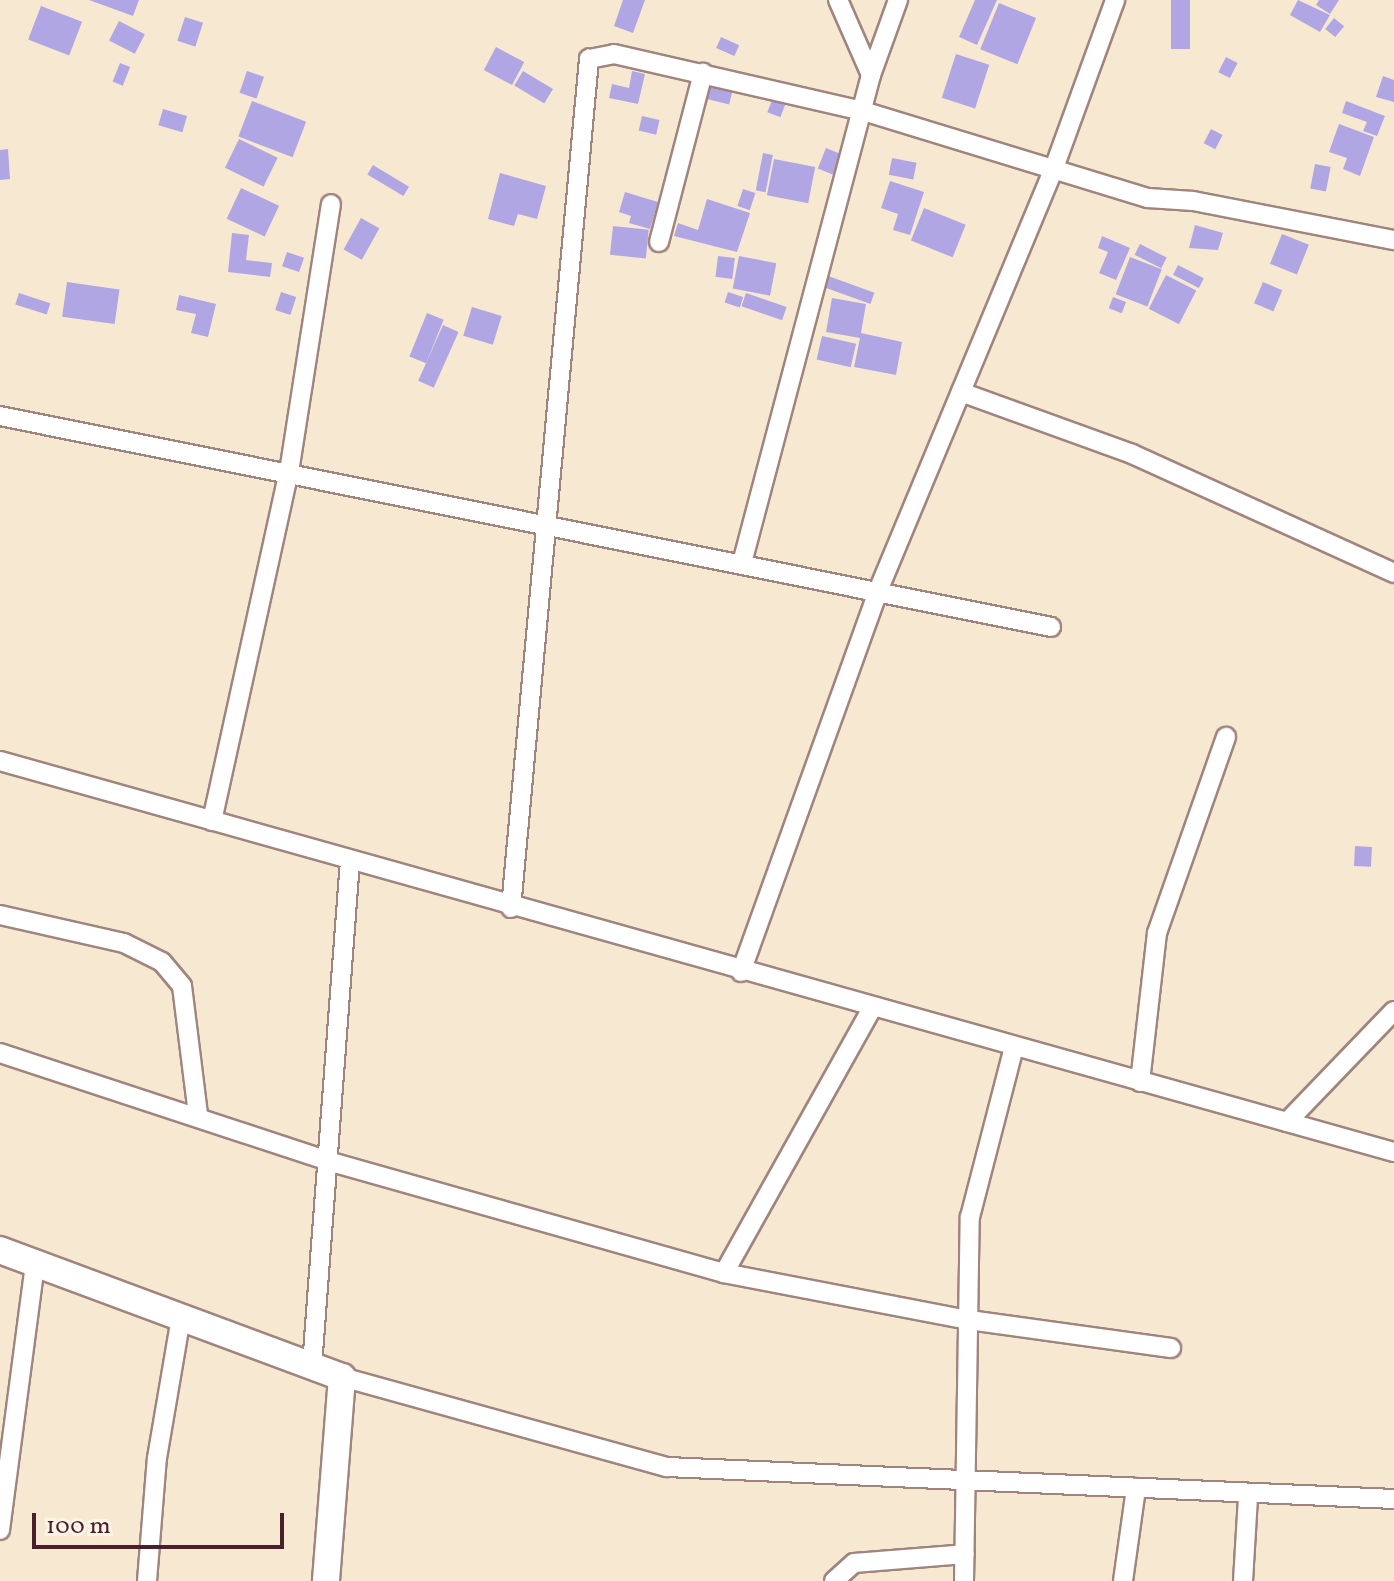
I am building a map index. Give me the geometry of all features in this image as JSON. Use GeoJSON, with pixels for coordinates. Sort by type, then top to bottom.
{"type":"FeatureCollection","features":[{"type":"Feature","properties":{"kind":"street"},"geometry":{"type":"LineString","coordinates":[[838,0],[871,75]]}},
{"type":"Feature","properties":{"kind":"street"},"geometry":{"type":"LineString","coordinates":[[742,563],[871,75],[898,0]]}},
{"type":"Feature","properties":{"kind":"street"},"geometry":{"type":"LineString","coordinates":[[741,972],[878,591],[1054,168],[1115,0]]}},
{"type":"Feature","properties":{"kind":"street"},"geometry":{"type":"LineString","coordinates":[[511,908],[549,523],[561,325],[589,59],[614,54],[863,111],[1148,198],[1193,201],[1394,240]]}},
{"type":"Feature","properties":{"kind":"street"},"geometry":{"type":"LineString","coordinates":[[659,242],[703,73]]}},
{"type":"Feature","properties":{"kind":"street"},"geometry":{"type":"LineString","coordinates":[[212,821],[289,472],[331,204]]}},
{"type":"Feature","properties":{"kind":"street"},"geometry":{"type":"LineString","coordinates":[[961,392],[1132,454],[1394,573]]}},
{"type":"Feature","properties":{"kind":"street"},"geometry":{"type":"LineString","coordinates":[[0,416],[549,523],[1051,627]]}},
{"type":"Feature","properties":{"kind":"street"},"geometry":{"type":"LineString","coordinates":[[1140,1082],[1157,933],[1226,737]]}},
{"type":"Feature","properties":{"kind":"street"},"geometry":{"type":"LineString","coordinates":[[0,761],[511,908],[1394,1152]]}},
{"type":"Feature","properties":{"kind":"street"},"geometry":{"type":"LineString","coordinates":[[312,1366],[350,861]]}},
{"type":"Feature","properties":{"kind":"street"},"geometry":{"type":"LineString","coordinates":[[0,915],[124,943],[162,962],[182,986],[198,1115]]}},
{"type":"Feature","properties":{"kind":"street"},"geometry":{"type":"LineString","coordinates":[[724,1273],[872,1008]]}},
{"type":"Feature","properties":{"kind":"street"},"geometry":{"type":"LineString","coordinates":[[1287,1122],[1394,1011]]}},
{"type":"Feature","properties":{"kind":"street"},"geometry":{"type":"LineString","coordinates":[[964,1581],[970,1217],[1014,1047]]}},
{"type":"Feature","properties":{"kind":"street"},"geometry":{"type":"LineString","coordinates":[[0,1053],[198,1115],[328,1161],[724,1273],[969,1320],[1171,1348]]}},
{"type":"Feature","properties":{"kind":"street"},"geometry":{"type":"LineString","coordinates":[[0,1250],[342,1377],[667,1467],[967,1483],[1136,1488],[1248,1496],[1394,1499]]}},
{"type":"Feature","properties":{"kind":"street"},"geometry":{"type":"LineString","coordinates":[[0,1530],[35,1264]]}},
{"type":"Feature","properties":{"kind":"street"},"geometry":{"type":"LineString","coordinates":[[147,1581],[157,1458],[181,1317]]}},
{"type":"Feature","properties":{"kind":"street"},"geometry":{"type":"LineString","coordinates":[[326,1581],[342,1377]]}},
{"type":"Feature","properties":{"kind":"street"},"geometry":{"type":"LineString","coordinates":[[1123,1581],[1136,1488]]}},
{"type":"Feature","properties":{"kind":"street"},"geometry":{"type":"LineString","coordinates":[[1243,1581],[1248,1496]]}},
{"type":"Feature","properties":{"kind":"street"},"geometry":{"type":"LineString","coordinates":[[834,1581],[854,1563],[965,1554]]}},
{"type":"Feature","properties":{"kind":"building"},"geometry":{"type":"Polygon","coordinates":[[[89,0],[139,0],[133,16],[89,0]]]}},
{"type":"Feature","properties":{"kind":"building"},"geometry":{"type":"Polygon","coordinates":[[[623,0],[645,0],[633,33],[614,26],[623,0]]]}},
{"type":"Feature","properties":{"kind":"building"},"geometry":{"type":"Polygon","coordinates":[[[975,0],[997,0],[977,45],[959,37],[975,0]]]}},
{"type":"Feature","properties":{"kind":"building"},"geometry":{"type":"Polygon","coordinates":[[[1171,0],[1190,0],[1190,49],[1171,49],[1171,0]]]}},
{"type":"Feature","properties":{"kind":"building"},"geometry":{"type":"Polygon","coordinates":[[[1298,0],[1330,15],[1320,32],[1290,15],[1298,0]]]}},
{"type":"Feature","properties":{"kind":"building"},"geometry":{"type":"Polygon","coordinates":[[[1319,0],[1339,0],[1330,14],[1316,5],[1319,0]]]}},
{"type":"Feature","properties":{"kind":"building"},"geometry":{"type":"Polygon","coordinates":[[[999,3],[1036,18],[1017,64],[980,49],[999,3]]]}},
{"type":"Feature","properties":{"kind":"building"},"geometry":{"type":"Polygon","coordinates":[[[41,6],[82,22],[69,55],[28,40],[41,6]]]}},
{"type":"Feature","properties":{"kind":"building"},"geometry":{"type":"Polygon","coordinates":[[[185,17],[203,23],[195,47],[177,41],[185,17]]]}},
{"type":"Feature","properties":{"kind":"building"},"geometry":{"type":"Polygon","coordinates":[[[1334,18],[1344,26],[1335,37],[1325,29],[1334,18]]]}},
{"type":"Feature","properties":{"kind":"building"},"geometry":{"type":"Polygon","coordinates":[[[119,21],[145,34],[135,54],[109,41],[119,21]]]}},
{"type":"Feature","properties":{"kind":"building"},"geometry":{"type":"Polygon","coordinates":[[[721,37],[739,45],[734,56],[716,48],[721,37]]]}},
{"type":"Feature","properties":{"kind":"building"},"geometry":{"type":"Polygon","coordinates":[[[496,47],[524,62],[512,85],[484,70],[496,47]]]}},
{"type":"Feature","properties":{"kind":"building"},"geometry":{"type":"Polygon","coordinates":[[[956,54],[989,65],[975,109],[942,98],[956,54]]]}},
{"type":"Feature","properties":{"kind":"building"},"geometry":{"type":"Polygon","coordinates":[[[1226,57],[1238,63],[1230,78],[1218,72],[1226,57]]]}},
{"type":"Feature","properties":{"kind":"building"},"geometry":{"type":"Polygon","coordinates":[[[120,63],[130,67],[123,86],[113,82],[120,63]]]}},
{"type":"Feature","properties":{"kind":"building"},"geometry":{"type":"Polygon","coordinates":[[[247,71],[264,77],[257,99],[240,93],[247,71]]]}},
{"type":"Feature","properties":{"kind":"building"},"geometry":{"type":"Polygon","coordinates":[[[523,71],[553,89],[544,104],[514,86],[523,71]]]}},
{"type":"Feature","properties":{"kind":"building"},"geometry":{"type":"Polygon","coordinates":[[[632,71],[645,74],[638,104],[609,98],[612,84],[629,88],[632,71]]]}},
{"type":"Feature","properties":{"kind":"building"},"geometry":{"type":"Polygon","coordinates":[[[1383,76],[1394,80],[1394,102],[1376,97],[1383,76]]]}},
{"type":"Feature","properties":{"kind":"building"},"geometry":{"type":"Polygon","coordinates":[[[709,82],[733,88],[729,105],[705,98],[709,82]]]}},
{"type":"Feature","properties":{"kind":"building"},"geometry":{"type":"Polygon","coordinates":[[[772,100],[785,105],[780,117],[767,112],[772,100]]]}},
{"type":"Feature","properties":{"kind":"building"},"geometry":{"type":"Polygon","coordinates":[[[252,101],[306,122],[293,157],[238,136],[252,101]]]}},
{"type":"Feature","properties":{"kind":"building"},"geometry":{"type":"Polygon","coordinates":[[[1346,101],[1385,116],[1377,136],[1363,131],[1367,122],[1342,113],[1346,101]]]}},
{"type":"Feature","properties":{"kind":"building"},"geometry":{"type":"Polygon","coordinates":[[[163,109],[187,116],[182,132],[158,125],[163,109]]]}},
{"type":"Feature","properties":{"kind":"building"},"geometry":{"type":"Polygon","coordinates":[[[642,116],[660,120],[656,135],[639,131],[642,116]]]}},
{"type":"Feature","properties":{"kind":"building"},"geometry":{"type":"Polygon","coordinates":[[[1339,124],[1374,137],[1360,176],[1343,169],[1347,158],[1329,152],[1339,124]]]}},
{"type":"Feature","properties":{"kind":"building"},"geometry":{"type":"Polygon","coordinates":[[[1211,129],[1223,135],[1215,149],[1204,143],[1211,129]]]}},
{"type":"Feature","properties":{"kind":"building"},"geometry":{"type":"Polygon","coordinates":[[[239,139],[278,158],[264,187],[225,168],[239,139]]]}},
{"type":"Feature","properties":{"kind":"building"},"geometry":{"type":"Polygon","coordinates":[[[826,148],[841,154],[833,174],[818,168],[826,148]]]}},
{"type":"Feature","properties":{"kind":"building"},"geometry":{"type":"Polygon","coordinates":[[[8,149],[10,179],[0,180],[0,150],[8,149]]]}},
{"type":"Feature","properties":{"kind":"building"},"geometry":{"type":"Polygon","coordinates":[[[763,153],[773,155],[766,192],[756,190],[763,153]]]}},
{"type":"Feature","properties":{"kind":"building"},"geometry":{"type":"Polygon","coordinates":[[[892,158],[917,163],[913,179],[889,175],[892,158]]]}},
{"type":"Feature","properties":{"kind":"building"},"geometry":{"type":"Polygon","coordinates":[[[774,159],[815,167],[808,203],[767,195],[774,159]]]}},
{"type":"Feature","properties":{"kind":"building"},"geometry":{"type":"Polygon","coordinates":[[[1315,164],[1331,167],[1326,192],[1310,189],[1315,164]]]}},
{"type":"Feature","properties":{"kind":"building"},"geometry":{"type":"Polygon","coordinates":[[[373,165],[409,187],[403,196],[367,174],[373,165]]]}},
{"type":"Feature","properties":{"kind":"building"},"geometry":{"type":"Polygon","coordinates":[[[500,173],[546,186],[537,219],[518,214],[514,226],[488,219],[500,173]]]}},
{"type":"Feature","properties":{"kind":"building"},"geometry":{"type":"Polygon","coordinates":[[[890,181],[924,192],[910,235],[893,230],[898,214],[881,208],[890,181]]]}},
{"type":"Feature","properties":{"kind":"building"},"geometry":{"type":"Polygon","coordinates":[[[241,188],[279,206],[265,237],[227,219],[241,188]]]}},
{"type":"Feature","properties":{"kind":"building"},"geometry":{"type":"Polygon","coordinates":[[[743,189],[755,193],[750,210],[737,206],[743,189]]]}},
{"type":"Feature","properties":{"kind":"building"},"geometry":{"type":"Polygon","coordinates":[[[625,192],[658,202],[650,229],[629,223],[631,216],[619,212],[625,192]]]}},
{"type":"Feature","properties":{"kind":"building"},"geometry":{"type":"Polygon","coordinates":[[[707,199],[750,213],[737,252],[674,236],[678,223],[698,230],[707,199]]]}},
{"type":"Feature","properties":{"kind":"building"},"geometry":{"type":"Polygon","coordinates":[[[924,208],[966,225],[953,257],[911,240],[924,208]]]}},
{"type":"Feature","properties":{"kind":"building"},"geometry":{"type":"Polygon","coordinates":[[[361,218],[379,228],[362,260],[344,249],[361,218]]]}},
{"type":"Feature","properties":{"kind":"building"},"geometry":{"type":"Polygon","coordinates":[[[1195,225],[1223,233],[1218,250],[1189,248],[1195,225]]]}},
{"type":"Feature","properties":{"kind":"building"},"geometry":{"type":"Polygon","coordinates":[[[613,226],[649,230],[646,259],[610,255],[613,226]]]}},
{"type":"Feature","properties":{"kind":"building"},"geometry":{"type":"Polygon","coordinates":[[[232,233],[249,235],[246,260],[272,263],[270,277],[228,272],[232,233]]]}},
{"type":"Feature","properties":{"kind":"building"},"geometry":{"type":"Polygon","coordinates":[[[1282,234],[1309,245],[1297,275],[1270,264],[1282,234]]]}},
{"type":"Feature","properties":{"kind":"building"},"geometry":{"type":"Polygon","coordinates":[[[1102,236],[1130,248],[1116,280],[1099,273],[1108,252],[1098,248],[1102,236]]]}},
{"type":"Feature","properties":{"kind":"building"},"geometry":{"type":"Polygon","coordinates":[[[1140,244],[1167,258],[1161,268],[1135,255],[1140,244]]]}},
{"type":"Feature","properties":{"kind":"building"},"geometry":{"type":"Polygon","coordinates":[[[287,252],[304,258],[299,272],[282,266],[287,252]]]}},
{"type":"Feature","properties":{"kind":"building"},"geometry":{"type":"Polygon","coordinates":[[[718,256],[735,258],[732,279],[715,277],[718,256]]]}},
{"type":"Feature","properties":{"kind":"building"},"geometry":{"type":"Polygon","coordinates":[[[739,256],[776,263],[770,296],[733,288],[739,256]]]}},
{"type":"Feature","properties":{"kind":"building"},"geometry":{"type":"Polygon","coordinates":[[[1130,257],[1162,269],[1147,307],[1116,294],[1130,257]]]}},
{"type":"Feature","properties":{"kind":"building"},"geometry":{"type":"Polygon","coordinates":[[[1178,265],[1204,278],[1199,288],[1173,275],[1178,265]]]}},
{"type":"Feature","properties":{"kind":"building"},"geometry":{"type":"Polygon","coordinates":[[[820,273],[875,293],[870,304],[816,284],[820,273]]]}},
{"type":"Feature","properties":{"kind":"building"},"geometry":{"type":"Polygon","coordinates":[[[1166,275],[1196,290],[1179,324],[1149,309],[1166,275]]]}},
{"type":"Feature","properties":{"kind":"building"},"geometry":{"type":"Polygon","coordinates":[[[67,282],[119,289],[115,324],[62,317],[67,282]]]}},
{"type":"Feature","properties":{"kind":"building"},"geometry":{"type":"Polygon","coordinates":[[[1263,282],[1282,290],[1273,311],[1254,303],[1263,282]]]}},
{"type":"Feature","properties":{"kind":"building"},"geometry":{"type":"Polygon","coordinates":[[[281,292],[296,297],[290,315],[275,310],[281,292]]]}},
{"type":"Feature","properties":{"kind":"building"},"geometry":{"type":"Polygon","coordinates":[[[728,292],[743,297],[740,307],[725,302],[728,292]]]}},
{"type":"Feature","properties":{"kind":"building"},"geometry":{"type":"Polygon","coordinates":[[[19,293],[50,303],[47,315],[15,304],[19,293]]]}},
{"type":"Feature","properties":{"kind":"building"},"geometry":{"type":"Polygon","coordinates":[[[746,293],[787,307],[782,320],[741,306],[746,293]]]}},
{"type":"Feature","properties":{"kind":"building"},"geometry":{"type":"Polygon","coordinates":[[[179,295],[216,304],[208,337],[191,333],[196,314],[176,310],[179,295]]]}},
{"type":"Feature","properties":{"kind":"building"},"geometry":{"type":"Polygon","coordinates":[[[1113,297],[1126,302],[1122,313],[1109,308],[1113,297]]]}},
{"type":"Feature","properties":{"kind":"building"},"geometry":{"type":"Polygon","coordinates":[[[832,298],[866,304],[861,333],[902,342],[896,375],[854,367],[860,338],[826,332],[832,298]]]}},
{"type":"Feature","properties":{"kind":"building"},"geometry":{"type":"Polygon","coordinates":[[[472,307],[502,316],[493,345],[463,336],[472,307]]]}},
{"type":"Feature","properties":{"kind":"building"},"geometry":{"type":"Polygon","coordinates":[[[427,313],[444,320],[426,363],[409,357],[427,313]]]}},
{"type":"Feature","properties":{"kind":"building"},"geometry":{"type":"Polygon","coordinates":[[[443,325],[459,332],[434,388],[418,381],[443,325]]]}},
{"type":"Feature","properties":{"kind":"building"},"geometry":{"type":"Polygon","coordinates":[[[822,336],[856,344],[851,367],[817,359],[822,336]]]}},
{"type":"Feature","properties":{"kind":"building"},"geometry":{"type":"Polygon","coordinates":[[[1355,846],[1372,847],[1371,867],[1354,866],[1355,846]]]}}]}
